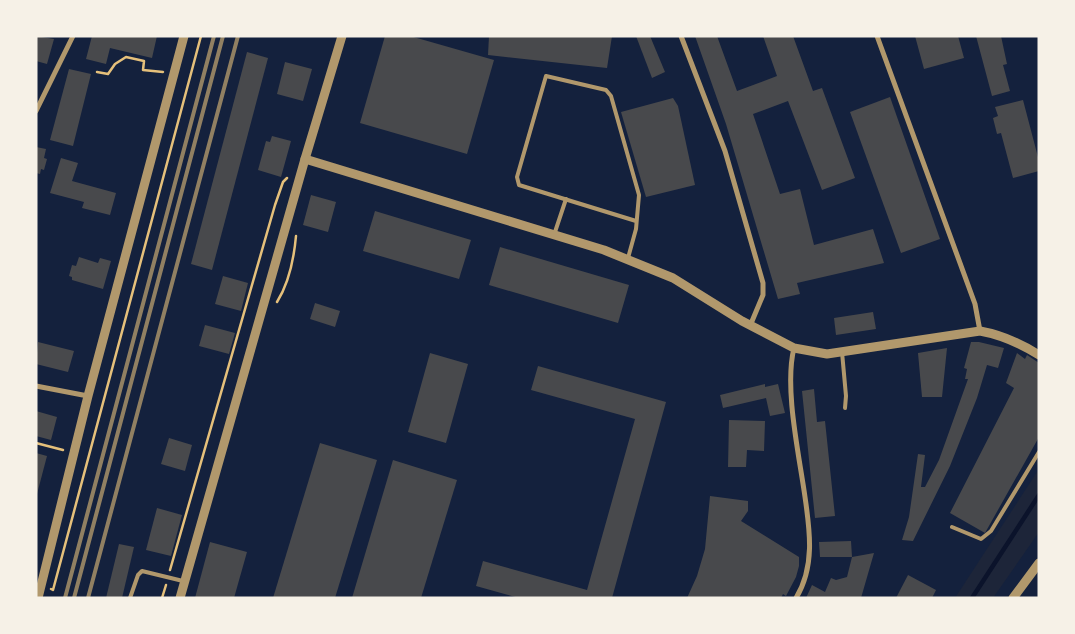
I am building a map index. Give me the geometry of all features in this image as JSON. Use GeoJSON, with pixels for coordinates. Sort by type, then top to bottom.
{"type":"FeatureCollection","features":[{"type":"Feature","properties":{"kind":"street"},"geometry":{"type":"LineString","coordinates":[[36,111],[73,36]]}},
{"type":"Feature","properties":{"kind":"street"},"geometry":{"type":"LineString","coordinates":[[38,598],[88,396],[184,36]]}},
{"type":"Feature","properties":{"kind":"street"},"geometry":{"type":"LineString","coordinates":[[180,598],[342,36]]}},
{"type":"Feature","properties":{"kind":"street"},"geometry":{"type":"LineString","coordinates":[[681,36],[725,151],[764,283],[763,295],[750,326]]}},
{"type":"Feature","properties":{"kind":"street"},"geometry":{"type":"LineString","coordinates":[[877,36],[974,304],[980,331]]}},
{"type":"Feature","properties":{"kind":"street"},"geometry":{"type":"LineString","coordinates":[[305,159],[628,258],[673,278],[750,326],[794,348],[827,354],[980,331],[1015,341],[1039,355]]}},
{"type":"Feature","properties":{"kind":"street"},"geometry":{"type":"LineString","coordinates":[[794,348],[790,363],[794,421],[810,535],[808,566],[802,588],[796,598]]}},
{"type":"Feature","properties":{"kind":"street"},"geometry":{"type":"LineString","coordinates":[[36,386],[88,396]]}},
{"type":"Feature","properties":{"kind":"street"},"geometry":{"type":"LineString","coordinates":[[1013,598],[1039,563]]}},
{"type":"Feature","properties":{"kind":"lane"},"geometry":{"type":"LineString","coordinates":[[628,258],[636,229],[639,195],[612,96],[606,90],[546,76],[516,177],[519,185],[636,221]]}},
{"type":"Feature","properties":{"kind":"lane"},"geometry":{"type":"LineString","coordinates":[[554,235],[566,199]]}},
{"type":"Feature","properties":{"kind":"lane"},"geometry":{"type":"LineString","coordinates":[[842,352],[846,396],[845,408]]}},
{"type":"Feature","properties":{"kind":"lane"},"geometry":{"type":"LineString","coordinates":[[952,527],[981,539],[991,531],[1039,452]]}},
{"type":"Feature","properties":{"kind":"lane"},"geometry":{"type":"LineString","coordinates":[[130,598],[138,575],[142,571],[184,582]]}},
{"type":"Feature","properties":{"kind":"path"},"geometry":{"type":"LineString","coordinates":[[40,586],[54,590],[201,36]]}},
{"type":"Feature","properties":{"kind":"path"},"geometry":{"type":"LineString","coordinates":[[97,72],[108,74],[115,64],[126,57],[144,61],[143,70],[174,74]]}},
{"type":"Feature","properties":{"kind":"path"},"geometry":{"type":"LineString","coordinates":[[162,598],[275,205],[283,182],[288,176]]}},
{"type":"Feature","properties":{"kind":"path"},"geometry":{"type":"LineString","coordinates":[[36,443],[61,449]]}},
{"type":"Feature","properties":{"kind":"shaded area"},"geometry":{"type":"Polygon","coordinates":[[[1039,469],[1039,532],[993,598],[955,598],[1039,469]]]}},
{"type":"Feature","properties":{"kind":"building"},"geometry":{"type":"Polygon","coordinates":[[[36,36],[54,39],[47,64],[36,61],[36,36]]]}},
{"type":"Feature","properties":{"kind":"building"},"geometry":{"type":"Polygon","coordinates":[[[92,36],[157,36],[152,58],[110,48],[106,64],[86,59],[92,36]]]}},
{"type":"Feature","properties":{"kind":"building"},"geometry":{"type":"Polygon","coordinates":[[[385,36],[410,36],[494,60],[467,154],[360,123],[385,36]]]}},
{"type":"Feature","properties":{"kind":"building"},"geometry":{"type":"Polygon","coordinates":[[[489,36],[612,36],[607,68],[488,55],[489,36]]]}},
{"type":"Feature","properties":{"kind":"building"},"geometry":{"type":"Polygon","coordinates":[[[636,36],[650,36],[665,72],[652,78],[636,36]]]}},
{"type":"Feature","properties":{"kind":"building"},"geometry":{"type":"Polygon","coordinates":[[[695,36],[717,36],[737,91],[777,76],[763,36],[793,36],[813,91],[822,88],[855,178],[822,190],[788,101],[753,114],[780,194],[800,189],[814,245],[873,229],[884,263],[797,283],[800,294],[778,299],[726,124],[695,36]]]}},
{"type":"Feature","properties":{"kind":"building"},"geometry":{"type":"Polygon","coordinates":[[[915,36],[958,36],[964,58],[924,69],[915,36]]]}},
{"type":"Feature","properties":{"kind":"building"},"geometry":{"type":"Polygon","coordinates":[[[976,36],[1001,36],[1007,64],[1003,65],[1010,91],[992,96],[976,36]]]}},
{"type":"Feature","properties":{"kind":"building"},"geometry":{"type":"Polygon","coordinates":[[[247,52],[268,58],[212,270],[191,264],[247,52]]]}},
{"type":"Feature","properties":{"kind":"building"},"geometry":{"type":"Polygon","coordinates":[[[285,62],[312,69],[303,101],[277,94],[285,62]]]}},
{"type":"Feature","properties":{"kind":"building"},"geometry":{"type":"Polygon","coordinates":[[[69,69],[91,74],[73,146],[50,140],[69,69]]]}},
{"type":"Feature","properties":{"kind":"building"},"geometry":{"type":"Polygon","coordinates":[[[890,97],[940,239],[901,253],[850,112],[890,97]]]}},
{"type":"Feature","properties":{"kind":"building"},"geometry":{"type":"Polygon","coordinates":[[[673,98],[678,106],[695,185],[646,197],[621,112],[673,98]]]}},
{"type":"Feature","properties":{"kind":"building"},"geometry":{"type":"Polygon","coordinates":[[[1023,100],[1039,161],[1039,171],[1013,178],[1001,133],[997,134],[993,118],[998,116],[995,107],[1023,100]]]}},
{"type":"Feature","properties":{"kind":"building"},"geometry":{"type":"Polygon","coordinates":[[[272,136],[291,141],[281,177],[258,170],[266,141],[270,142],[272,136]]]}},
{"type":"Feature","properties":{"kind":"building"},"geometry":{"type":"Polygon","coordinates":[[[36,147],[46,149],[44,158],[47,159],[44,170],[41,169],[40,174],[36,173],[36,147]]]}},
{"type":"Feature","properties":{"kind":"building"},"geometry":{"type":"Polygon","coordinates":[[[61,158],[78,163],[72,181],[116,193],[110,215],[82,208],[84,202],[50,193],[61,158]]]}},
{"type":"Feature","properties":{"kind":"building"},"geometry":{"type":"Polygon","coordinates":[[[311,195],[336,202],[328,232],[303,225],[311,195]]]}},
{"type":"Feature","properties":{"kind":"building"},"geometry":{"type":"Polygon","coordinates":[[[375,211],[471,240],[459,279],[363,251],[375,211]]]}},
{"type":"Feature","properties":{"kind":"building"},"geometry":{"type":"Polygon","coordinates":[[[500,247],[629,285],[618,323],[489,285],[500,247]]]}},
{"type":"Feature","properties":{"kind":"building"},"geometry":{"type":"Polygon","coordinates":[[[79,257],[98,263],[100,258],[111,261],[103,289],[72,280],[72,277],[69,276],[72,265],[76,266],[79,257]]]}},
{"type":"Feature","properties":{"kind":"building"},"geometry":{"type":"Polygon","coordinates":[[[223,276],[248,283],[241,311],[215,304],[223,276]]]}},
{"type":"Feature","properties":{"kind":"building"},"geometry":{"type":"Polygon","coordinates":[[[315,303],[340,311],[335,327],[310,319],[315,303]]]}},
{"type":"Feature","properties":{"kind":"building"},"geometry":{"type":"Polygon","coordinates":[[[873,312],[876,329],[836,335],[834,318],[873,312]]]}},
{"type":"Feature","properties":{"kind":"building"},"geometry":{"type":"Polygon","coordinates":[[[205,325],[235,333],[229,354],[199,346],[205,325]]]}},
{"type":"Feature","properties":{"kind":"building"},"geometry":{"type":"Polygon","coordinates":[[[38,342],[74,351],[68,372],[36,364],[38,342]]]}},
{"type":"Feature","properties":{"kind":"building"},"geometry":{"type":"Polygon","coordinates":[[[971,342],[1004,348],[998,368],[987,365],[977,398],[950,466],[913,541],[902,540],[909,517],[918,454],[925,455],[921,487],[925,487],[939,460],[968,379],[965,379],[967,369],[964,368],[971,342]]]}},
{"type":"Feature","properties":{"kind":"building"},"geometry":{"type":"Polygon","coordinates":[[[947,348],[942,397],[922,397],[918,353],[947,348]]]}},
{"type":"Feature","properties":{"kind":"building"},"geometry":{"type":"Polygon","coordinates":[[[430,353],[468,364],[446,443],[408,432],[430,353]]]}},
{"type":"Feature","properties":{"kind":"building"},"geometry":{"type":"Polygon","coordinates":[[[1017,353],[1025,359],[1027,355],[1039,363],[1039,437],[985,533],[950,513],[1014,388],[1006,383],[1017,353]]]}},
{"type":"Feature","properties":{"kind":"building"},"geometry":{"type":"Polygon","coordinates":[[[538,366],[666,402],[612,598],[519,598],[476,586],[483,561],[587,590],[635,419],[531,390],[538,366]]]}},
{"type":"Feature","properties":{"kind":"building"},"geometry":{"type":"Polygon","coordinates":[[[765,384],[765,387],[778,384],[785,413],[770,416],[766,398],[723,408],[720,395],[765,384]]]}},
{"type":"Feature","properties":{"kind":"building"},"geometry":{"type":"Polygon","coordinates":[[[814,389],[817,422],[825,421],[835,516],[815,518],[802,391],[814,389]]]}},
{"type":"Feature","properties":{"kind":"building"},"geometry":{"type":"Polygon","coordinates":[[[36,411],[57,417],[51,440],[36,436],[36,411]]]}},
{"type":"Feature","properties":{"kind":"building"},"geometry":{"type":"Polygon","coordinates":[[[729,420],[765,421],[764,451],[747,450],[746,467],[728,467],[729,420]]]}},
{"type":"Feature","properties":{"kind":"building"},"geometry":{"type":"Polygon","coordinates":[[[169,438],[192,445],[185,471],[161,464],[169,438]]]}},
{"type":"Feature","properties":{"kind":"building"},"geometry":{"type":"Polygon","coordinates":[[[320,443],[377,460],[335,598],[273,598],[320,443]]]}},
{"type":"Feature","properties":{"kind":"building"},"geometry":{"type":"Polygon","coordinates":[[[36,453],[47,456],[37,494],[36,494],[36,453]]]}},
{"type":"Feature","properties":{"kind":"building"},"geometry":{"type":"Polygon","coordinates":[[[393,460],[457,480],[421,598],[352,598],[393,460]]]}},
{"type":"Feature","properties":{"kind":"building"},"geometry":{"type":"Polygon","coordinates":[[[710,496],[748,501],[748,511],[741,521],[799,557],[796,577],[786,596],[783,594],[781,598],[687,598],[697,576],[705,549],[710,496]]]}},
{"type":"Feature","properties":{"kind":"building"},"geometry":{"type":"Polygon","coordinates":[[[157,508],[182,515],[171,556],[146,550],[157,508]]]}},
{"type":"Feature","properties":{"kind":"building"},"geometry":{"type":"Polygon","coordinates":[[[851,541],[852,557],[820,557],[819,542],[851,541]]]}},
{"type":"Feature","properties":{"kind":"building"},"geometry":{"type":"Polygon","coordinates":[[[210,542],[247,552],[234,598],[195,598],[210,542]]]}},
{"type":"Feature","properties":{"kind":"building"},"geometry":{"type":"Polygon","coordinates":[[[119,544],[134,547],[122,598],[106,598],[119,544]]]}},
{"type":"Feature","properties":{"kind":"building"},"geometry":{"type":"Polygon","coordinates":[[[874,553],[861,598],[806,598],[812,585],[825,592],[831,578],[836,580],[847,577],[852,557],[874,553]]]}},
{"type":"Feature","properties":{"kind":"building"},"geometry":{"type":"Polygon","coordinates":[[[908,575],[936,590],[932,598],[896,598],[908,575]]]}},
{"type":"Feature","properties":{"kind":"waterway"},"geometry":{"type":"LineString","coordinates":[[972,598],[1039,495]]}},
{"type":"Feature","properties":{"kind":"railway"},"geometry":{"type":"LineString","coordinates":[[65,598],[214,36]]}},
{"type":"Feature","properties":{"kind":"railway"},"geometry":{"type":"LineString","coordinates":[[74,598],[223,36]]}},
{"type":"Feature","properties":{"kind":"railway"},"geometry":{"type":"LineString","coordinates":[[88,598],[238,36]]}}]}
